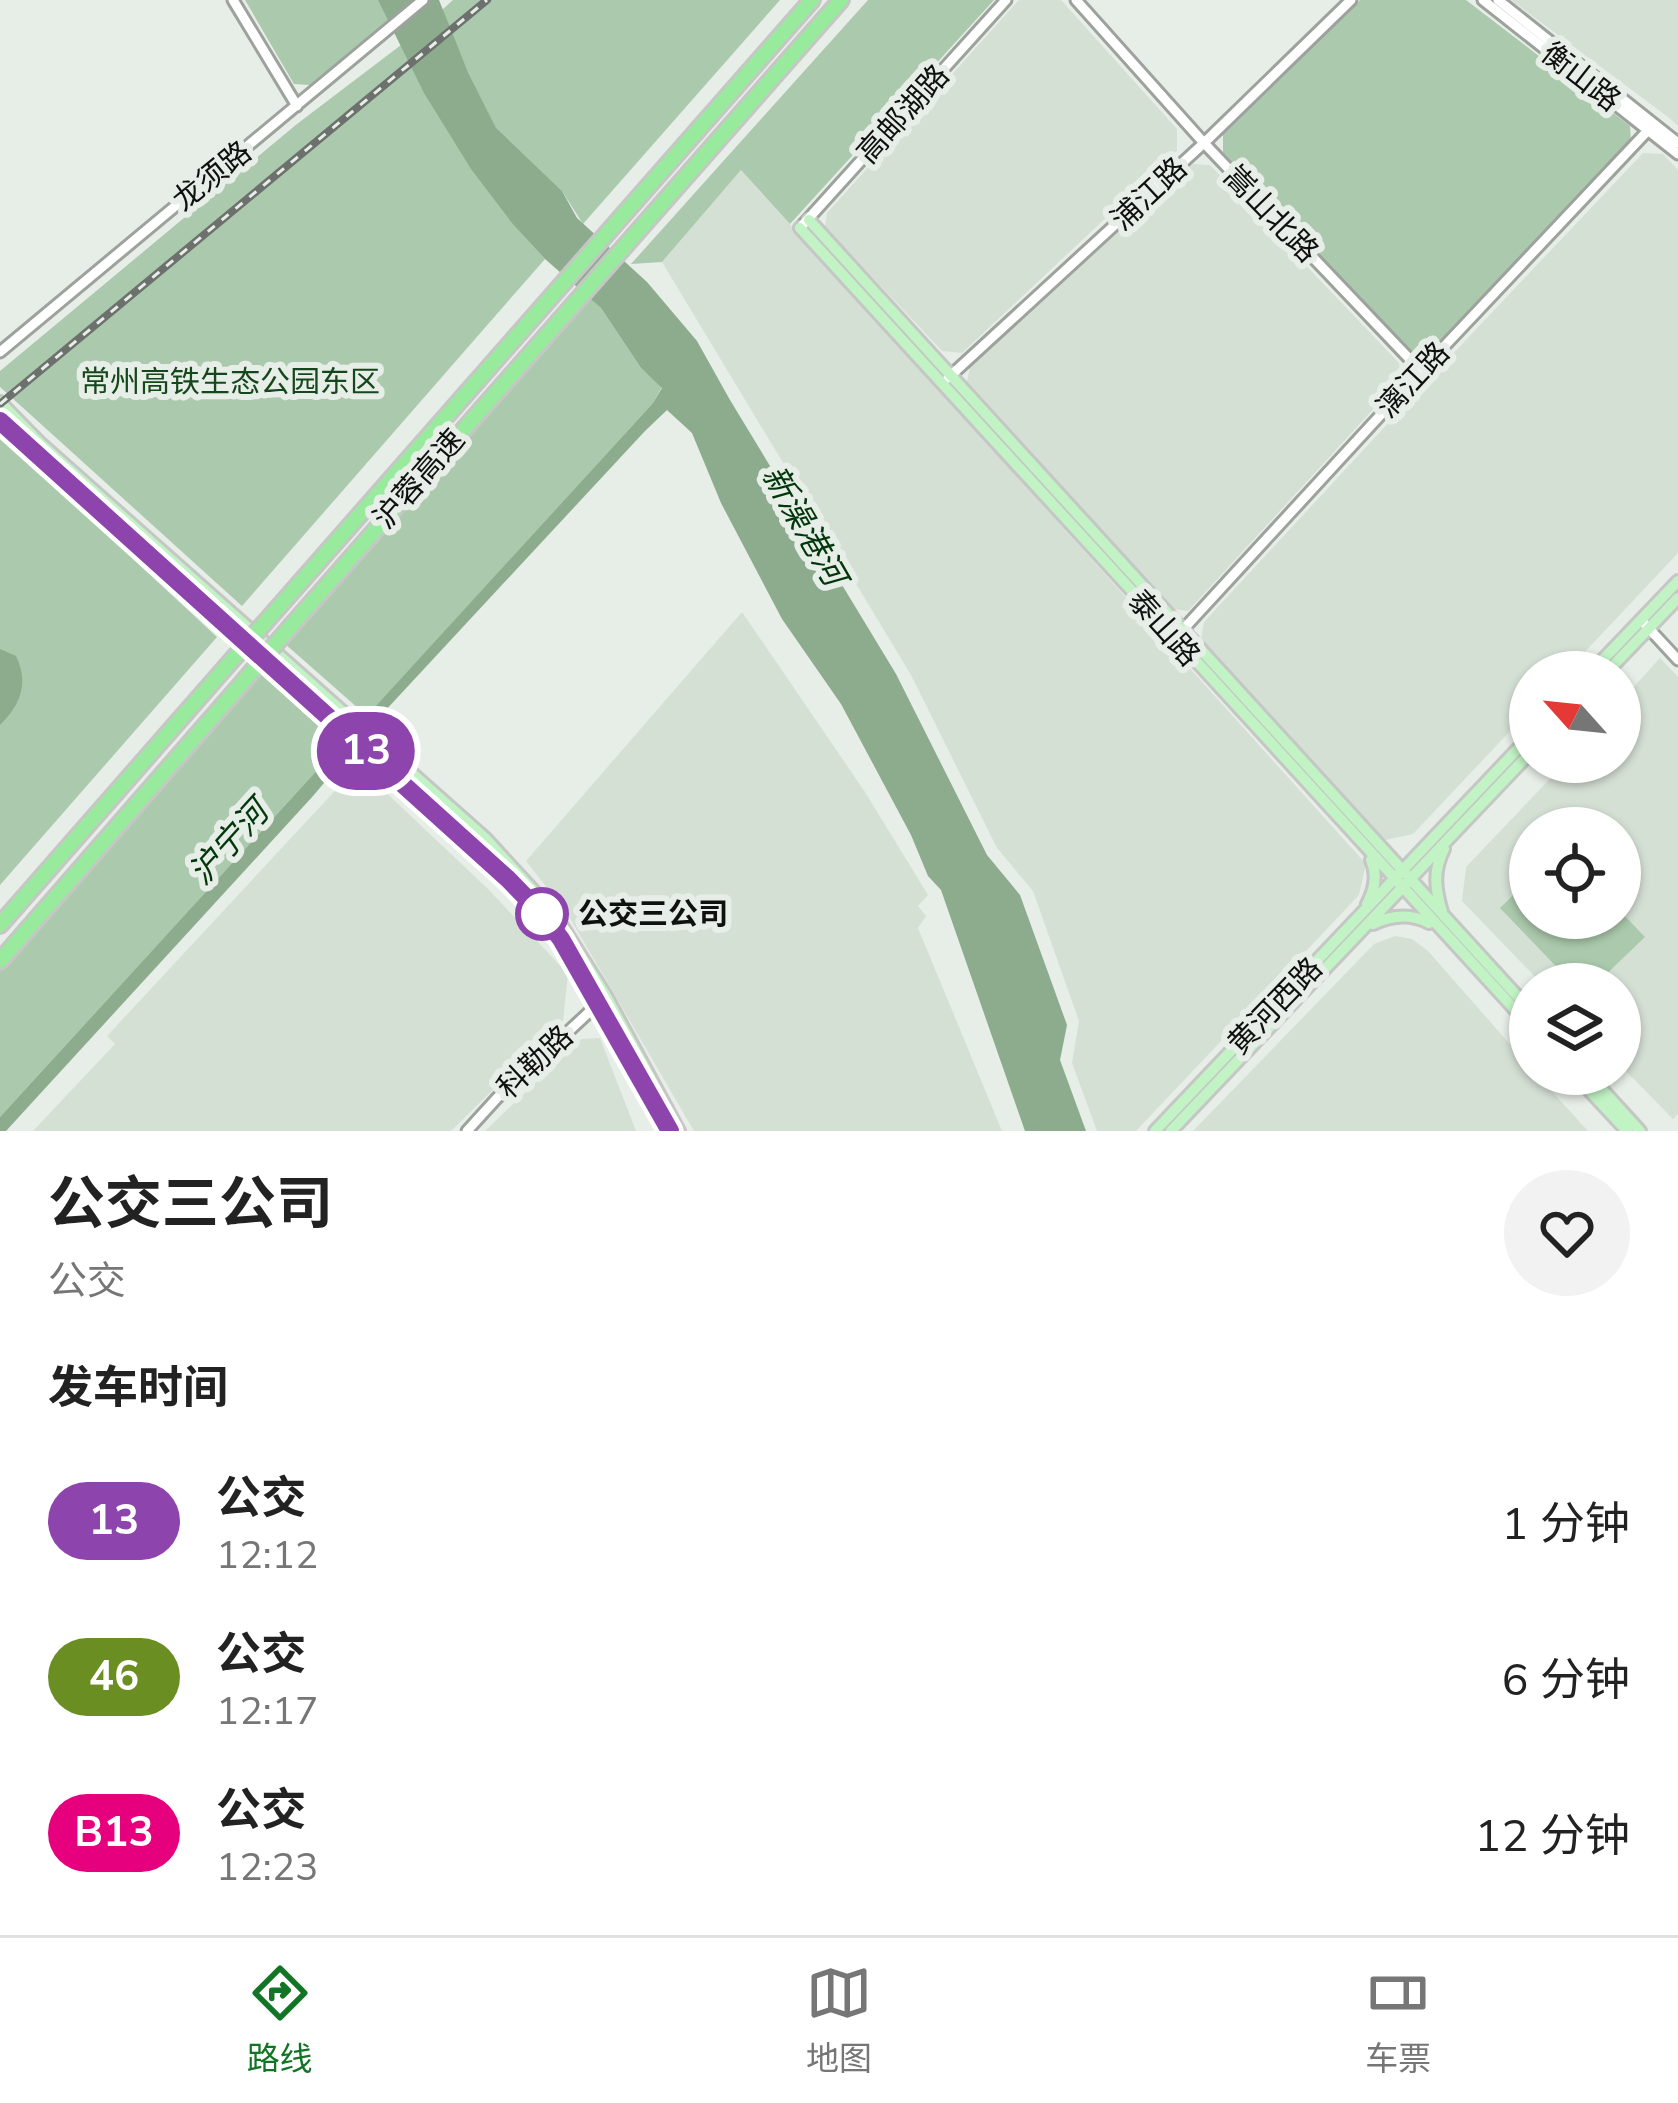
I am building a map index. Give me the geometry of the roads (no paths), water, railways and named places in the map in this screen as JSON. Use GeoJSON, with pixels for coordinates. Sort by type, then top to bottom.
{"type":"FeatureCollection","features":[{"type":"Feature","properties":{"kind":"highway","name":"沪蓉高速"},"geometry":{"type":"LineString","coordinates":[[0,925],[812,0]]}},
{"type":"Feature","properties":{"kind":"highway","name":"沪蓉高速"},"geometry":{"type":"LineString","coordinates":[[0,961],[841,0]]}},
{"type":"Feature","properties":{"kind":"main road","name":"泰山路"},"geometry":{"type":"LineString","coordinates":[[804,224],[1509,1003]]}},
{"type":"Feature","properties":{"kind":"main road"},"geometry":{"type":"LineString","coordinates":[[0,402],[40,443],[485,838],[549,906],[679,1131]]}},
{"type":"Feature","properties":{"kind":"main road"},"geometry":{"type":"LineString","coordinates":[[0,421],[541,913],[602,1000],[670,1131]]}},
{"type":"Feature","properties":{"kind":"main road"},"geometry":{"type":"LineString","coordinates":[[1624,651],[1678,581]]}},
{"type":"Feature","properties":{"kind":"main road"},"geometry":{"type":"LineString","coordinates":[[1615,651],[1678,598]]}},
{"type":"Feature","properties":{"kind":"main road","name":"泰山路"},"geometry":{"type":"LineString","coordinates":[[1178,634],[1368,851],[1443,915],[1509,987]]}},
{"type":"Feature","properties":{"kind":"main road"},"geometry":{"type":"LineString","coordinates":[[1401,880],[1509,759]]}},
{"type":"Feature","properties":{"kind":"main road"},"geometry":{"type":"LineString","coordinates":[[1401,880],[1509,775]]}},
{"type":"Feature","properties":{"kind":"main road"},"geometry":{"type":"LineString","coordinates":[[1443,915],[1435,873],[1452,835]]}},
{"type":"Feature","properties":{"kind":"main road"},"geometry":{"type":"LineString","coordinates":[[1368,851],[1376,871],[1375,884],[1362,922],[1411,915],[1442,931]]}},
{"type":"Feature","properties":{"kind":"main road","name":"黄河西路"},"geometry":{"type":"LineString","coordinates":[[1172,1131],[1401,880]]}},
{"type":"Feature","properties":{"kind":"main road","name":"黄河西路"},"geometry":{"type":"LineString","coordinates":[[1155,1131],[1362,922]]}},
{"type":"Feature","properties":{"kind":"main road"},"geometry":{"type":"LineString","coordinates":[[1594,1095],[1627,1131]]}},
{"type":"Feature","properties":{"kind":"main road"},"geometry":{"type":"LineString","coordinates":[[1607,1095],[1640,1131]]}},
{"type":"Feature","properties":{"kind":"street"},"geometry":{"type":"LineString","coordinates":[[233,0],[298,106]]}},
{"type":"Feature","properties":{"kind":"street","name":"龙须路"},"geometry":{"type":"LineString","coordinates":[[0,352],[424,0]]}},
{"type":"Feature","properties":{"kind":"street","name":"高邮湖路"},"geometry":{"type":"LineString","coordinates":[[804,224],[1006,0]]}},
{"type":"Feature","properties":{"kind":"street","name":"嵩山北路"},"geometry":{"type":"LineString","coordinates":[[1076,0],[1204,143],[1421,371]]}},
{"type":"Feature","properties":{"kind":"street","name":"浦江路"},"geometry":{"type":"LineString","coordinates":[[946,380],[1204,143],[1351,0]]}},
{"type":"Feature","properties":{"kind":"street","name":"衡山路"},"geometry":{"type":"LineString","coordinates":[[1484,0],[1678,143]]}},
{"type":"Feature","properties":{"kind":"street","name":"衡山路"},"geometry":{"type":"LineString","coordinates":[[1498,0],[1678,154]]}},
{"type":"Feature","properties":{"kind":"street","name":"漓江路"},"geometry":{"type":"LineString","coordinates":[[1178,634],[1651,127]]}},
{"type":"Feature","properties":{"kind":"street"},"geometry":{"type":"LineString","coordinates":[[1645,624],[1678,660]]}},
{"type":"Feature","properties":{"kind":"street","name":"科勒路"},"geometry":{"type":"LineString","coordinates":[[467,1131],[602,1000]]}},
{"type":"Feature","properties":{"kind":"water","name":"新澡港河"},"geometry":{"type":"Polygon","coordinates":[[[378,0],[439,0],[496,128],[562,191],[577,218],[647,282],[697,341],[896,674],[987,855],[1020,895],[1067,1025],[1060,1060],[1086,1131],[1025,1131],[941,890],[928,876],[841,704],[782,619],[721,503],[692,433],[667,410],[384,712],[6,1131],[0,1131],[0,1117],[662,388],[641,368],[601,308],[545,259],[471,169],[424,93],[378,0]]]}},
{"type":"Feature","properties":{"kind":"water"},"geometry":{"type":"Polygon","coordinates":[[[0,649],[16,656],[22,684],[18,701],[0,725],[0,649]]]}},
{"type":"Feature","properties":{"kind":"railway"},"geometry":{"type":"LineString","coordinates":[[0,404],[487,0]]}},
{"type":"Feature","properties":{"kind":"place","name":"公交三公司"},"geometry":{"type":"Point","coordinates":[542,914]}},
{"type":"Feature","properties":{"kind":"park label","name":"常州高铁生态公园东区"},"geometry":{"type":"Point","coordinates":[230,382]}},
{"type":"Feature","properties":{"kind":"water label","name":"沪宁河"},"geometry":{"type":"Point","coordinates":[228,842]}}]}
